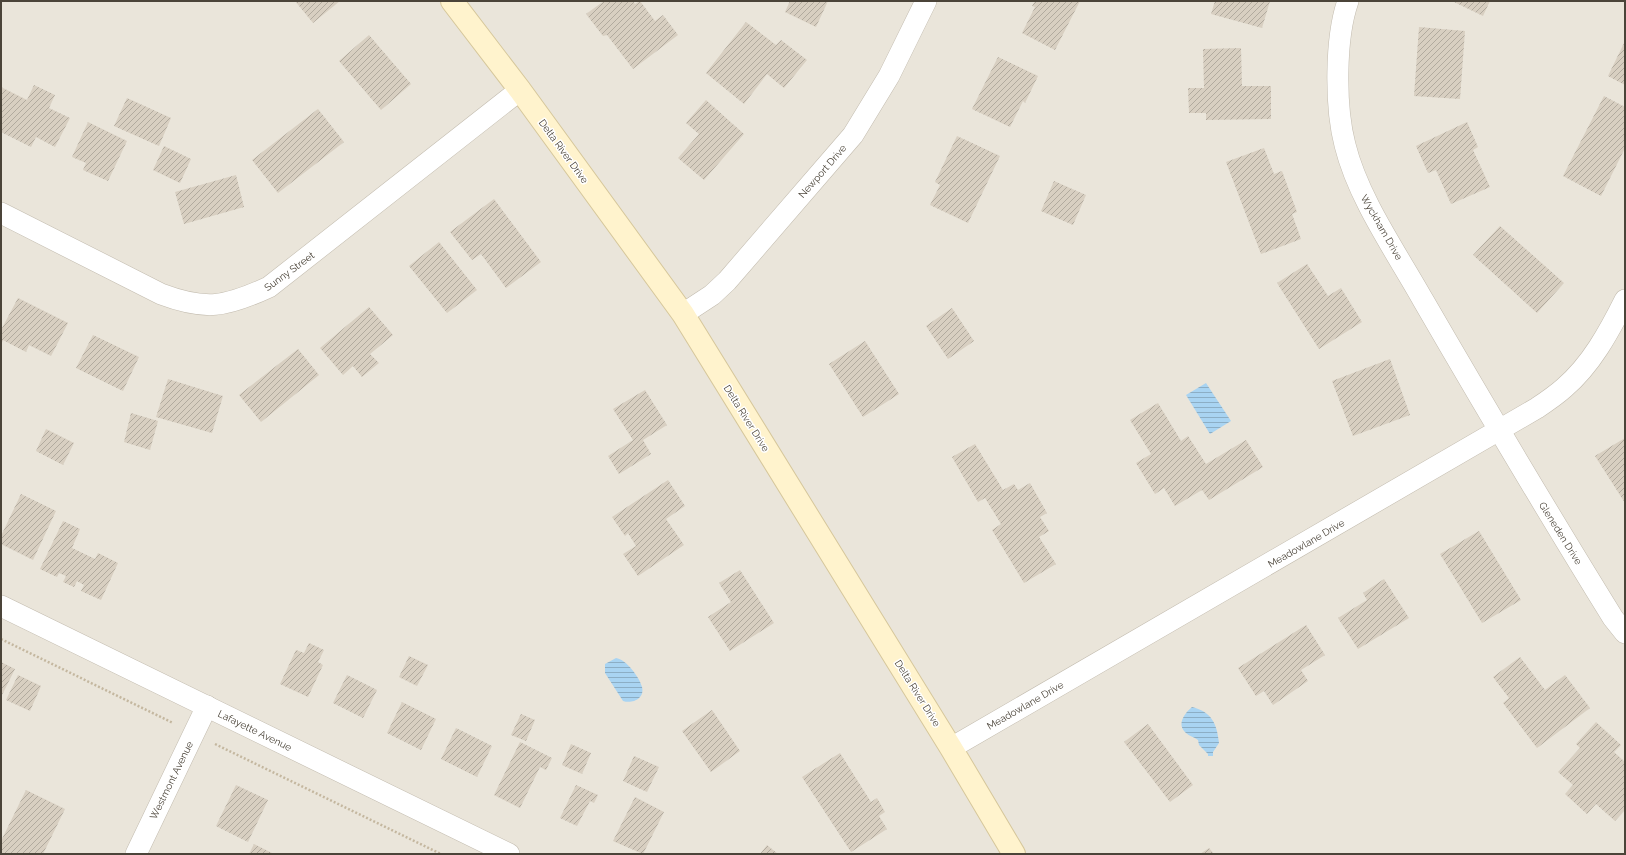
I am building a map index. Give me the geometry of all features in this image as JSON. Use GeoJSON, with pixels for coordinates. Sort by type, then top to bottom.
{"type":"FeatureCollection","features":[{"type":"Feature","properties":{"kind":"street","name":"Delta River Drive"},"geometry":{"type":"LineString","coordinates":[[452,1],[520,90],[683,314],[951,748],[1014,854]]}},
{"type":"Feature","properties":{"kind":"street","name":"Newport Drive"},"geometry":{"type":"LineString","coordinates":[[683,314],[728,281],[853,134],[889,76],[926,1]]}},
{"type":"Feature","properties":{"kind":"street","name":"Wyckham Drive"},"geometry":{"type":"LineString","coordinates":[[1348,1],[1339,54],[1338,98],[1345,145],[1357,182],[1499,432]]}},
{"type":"Feature","properties":{"kind":"street","name":"Sunny Street"},"geometry":{"type":"LineString","coordinates":[[1,214],[161,294],[183,302],[210,306],[242,300],[269,287],[520,90]]}},
{"type":"Feature","properties":{"kind":"street","name":"Meadowlane Drive"},"geometry":{"type":"LineString","coordinates":[[951,748],[1499,432],[1537,408],[1564,388],[1588,363],[1611,328],[1625,300]]}},
{"type":"Feature","properties":{"kind":"street","name":"Gleneden Drive"},"geometry":{"type":"LineString","coordinates":[[1499,432],[1613,618],[1625,633]]}},
{"type":"Feature","properties":{"kind":"street","name":"Lafayette Avenue"},"geometry":{"type":"LineString","coordinates":[[1,606],[207,706],[483,848],[508,854]]}},
{"type":"Feature","properties":{"kind":"street","name":"Westmont Avenue"},"geometry":{"type":"LineString","coordinates":[[136,854],[207,706]]}},
{"type":"Feature","properties":{"kind":"path"},"geometry":{"type":"LineString","coordinates":[[1,639],[441,854]]}},
{"type":"Feature","properties":{"kind":"shaded area"},"geometry":{"type":"Polygon","coordinates":[[[1,1],[1625,1],[1625,854],[1,854],[1,1]]]}},
{"type":"Feature","properties":{"kind":"water"},"geometry":{"type":"Polygon","coordinates":[[[1206,383],[1231,421],[1210,434],[1186,395],[1206,383]]]}},
{"type":"Feature","properties":{"kind":"water"},"geometry":{"type":"Polygon","coordinates":[[[616,658],[628,665],[641,683],[642,695],[637,700],[630,702],[623,701],[605,673],[605,664],[616,658]]]}},
{"type":"Feature","properties":{"kind":"water"},"geometry":{"type":"Polygon","coordinates":[[[1192,707],[1204,712],[1209,716],[1215,725],[1219,743],[1213,752],[1213,756],[1208,756],[1208,754],[1199,745],[1198,740],[1183,730],[1183,719],[1192,707]]]}},
{"type":"Feature","properties":{"kind":"building"},"geometry":{"type":"Polygon","coordinates":[[[295,1],[340,1],[313,23],[295,1]]]}},
{"type":"Feature","properties":{"kind":"building"},"geometry":{"type":"Polygon","coordinates":[[[604,1],[633,1],[635,4],[640,1],[655,21],[663,15],[678,35],[633,69],[607,35],[603,36],[586,14],[604,1]]]}},
{"type":"Feature","properties":{"kind":"building"},"geometry":{"type":"Polygon","coordinates":[[[790,1],[828,1],[816,27],[785,12],[790,1]]]}},
{"type":"Feature","properties":{"kind":"building"},"geometry":{"type":"Polygon","coordinates":[[[1035,1],[1080,1],[1055,50],[1022,33],[1035,7],[1032,6],[1035,1]]]}},
{"type":"Feature","properties":{"kind":"building"},"geometry":{"type":"Polygon","coordinates":[[[1215,1],[1270,1],[1262,28],[1211,14],[1215,1]]]}},
{"type":"Feature","properties":{"kind":"building"},"geometry":{"type":"Polygon","coordinates":[[[1452,1],[1490,1],[1483,16],[1452,1]]]}},
{"type":"Feature","properties":{"kind":"building"},"geometry":{"type":"Polygon","coordinates":[[[746,22],[776,45],[781,40],[807,60],[784,88],[767,74],[744,104],[706,73],[746,22]]]}},
{"type":"Feature","properties":{"kind":"building"},"geometry":{"type":"Polygon","coordinates":[[[1419,27],[1465,31],[1460,99],[1414,96],[1419,27]]]}},
{"type":"Feature","properties":{"kind":"building"},"geometry":{"type":"Polygon","coordinates":[[[369,35],[411,84],[381,110],[339,61],[369,35]]]}},
{"type":"Feature","properties":{"kind":"building"},"geometry":{"type":"Polygon","coordinates":[[[1625,41],[1625,85],[1608,76],[1625,41]]]}},
{"type":"Feature","properties":{"kind":"building"},"geometry":{"type":"Polygon","coordinates":[[[1241,48],[1242,86],[1271,86],[1271,119],[1206,120],[1206,113],[1189,113],[1188,88],[1204,88],[1203,49],[1241,48]]]}},
{"type":"Feature","properties":{"kind":"building"},"geometry":{"type":"Polygon","coordinates":[[[998,57],[1038,76],[1025,103],[1023,101],[1010,127],[972,109],[998,57]]]}},
{"type":"Feature","properties":{"kind":"building"},"geometry":{"type":"Polygon","coordinates":[[[34,85],[55,95],[49,108],[70,118],[55,147],[36,137],[31,147],[1,132],[1,87],[27,100],[34,85]]]}},
{"type":"Feature","properties":{"kind":"building"},"geometry":{"type":"Polygon","coordinates":[[[1604,96],[1625,107],[1625,148],[1601,196],[1563,176],[1604,96]]]}},
{"type":"Feature","properties":{"kind":"building"},"geometry":{"type":"Polygon","coordinates":[[[127,98],[171,118],[159,146],[114,126],[127,98]]]}},
{"type":"Feature","properties":{"kind":"building"},"geometry":{"type":"Polygon","coordinates":[[[706,100],[744,134],[704,180],[678,158],[699,134],[686,123],[706,100]]]}},
{"type":"Feature","properties":{"kind":"building"},"geometry":{"type":"Polygon","coordinates":[[[318,109],[344,142],[278,193],[252,160],[318,109]]]}},
{"type":"Feature","properties":{"kind":"building"},"geometry":{"type":"Polygon","coordinates":[[[88,122],[127,141],[108,181],[83,170],[86,163],[72,157],[88,122]]]}},
{"type":"Feature","properties":{"kind":"building"},"geometry":{"type":"Polygon","coordinates":[[[1467,122],[1478,147],[1473,150],[1490,187],[1451,204],[1436,170],[1428,173],[1416,146],[1467,122]]]}},
{"type":"Feature","properties":{"kind":"building"},"geometry":{"type":"Polygon","coordinates":[[[957,136],[1000,156],[968,223],[930,205],[940,185],[935,182],[957,136]]]}},
{"type":"Feature","properties":{"kind":"building"},"geometry":{"type":"Polygon","coordinates":[[[164,146],[191,159],[180,183],[153,170],[164,146]]]}},
{"type":"Feature","properties":{"kind":"building"},"geometry":{"type":"Polygon","coordinates":[[[1264,148],[1274,174],[1282,171],[1297,212],[1292,214],[1301,239],[1261,254],[1226,162],[1264,148]]]}},
{"type":"Feature","properties":{"kind":"building"},"geometry":{"type":"Polygon","coordinates":[[[236,175],[244,207],[184,224],[175,192],[236,175]]]}},
{"type":"Feature","properties":{"kind":"building"},"geometry":{"type":"Polygon","coordinates":[[[1054,181],[1086,195],[1073,225],[1041,211],[1054,181]]]}},
{"type":"Feature","properties":{"kind":"building"},"geometry":{"type":"Polygon","coordinates":[[[494,199],[541,262],[506,288],[481,254],[472,260],[450,232],[494,199]]]}},
{"type":"Feature","properties":{"kind":"building"},"geometry":{"type":"Polygon","coordinates":[[[1500,226],[1564,283],[1537,313],[1473,255],[1500,226]]]}},
{"type":"Feature","properties":{"kind":"building"},"geometry":{"type":"Polygon","coordinates":[[[439,242],[477,290],[447,313],[409,266],[439,242]]]}},
{"type":"Feature","properties":{"kind":"building"},"geometry":{"type":"Polygon","coordinates":[[[1307,264],[1328,296],[1341,288],[1362,322],[1319,349],[1277,283],[1307,264]]]}},
{"type":"Feature","properties":{"kind":"building"},"geometry":{"type":"Polygon","coordinates":[[[18,298],[68,323],[51,356],[29,345],[26,352],[3,340],[1,345],[1,330],[18,298]]]}},
{"type":"Feature","properties":{"kind":"building"},"geometry":{"type":"Polygon","coordinates":[[[369,307],[393,335],[370,354],[379,363],[362,377],[353,366],[343,375],[320,348],[369,307]]]}},
{"type":"Feature","properties":{"kind":"building"},"geometry":{"type":"Polygon","coordinates":[[[952,308],[974,341],[948,359],[926,326],[952,308]]]}},
{"type":"Feature","properties":{"kind":"building"},"geometry":{"type":"Polygon","coordinates":[[[93,335],[139,357],[123,391],[76,368],[93,335]]]}},
{"type":"Feature","properties":{"kind":"building"},"geometry":{"type":"Polygon","coordinates":[[[865,341],[899,394],[863,417],[829,364],[865,341]]]}},
{"type":"Feature","properties":{"kind":"building"},"geometry":{"type":"Polygon","coordinates":[[[298,349],[319,375],[261,422],[239,395],[298,349]]]}},
{"type":"Feature","properties":{"kind":"building"},"geometry":{"type":"Polygon","coordinates":[[[1390,359],[1410,415],[1353,436],[1332,381],[1390,359]]]}},
{"type":"Feature","properties":{"kind":"building"},"geometry":{"type":"Polygon","coordinates":[[[168,379],[223,396],[212,433],[156,417],[168,379]]]}},
{"type":"Feature","properties":{"kind":"building"},"geometry":{"type":"Polygon","coordinates":[[[645,390],[667,425],[643,440],[651,454],[619,474],[608,456],[633,440],[613,409],[645,390]]]}},
{"type":"Feature","properties":{"kind":"building"},"geometry":{"type":"Polygon","coordinates":[[[1158,403],[1181,441],[1188,436],[1206,464],[1246,440],[1263,467],[1209,500],[1202,490],[1175,506],[1164,488],[1155,494],[1136,463],[1151,454],[1130,420],[1158,403]]]}},
{"type":"Feature","properties":{"kind":"building"},"geometry":{"type":"Polygon","coordinates":[[[131,413],[158,421],[150,450],[124,442],[131,413]]]}},
{"type":"Feature","properties":{"kind":"building"},"geometry":{"type":"Polygon","coordinates":[[[46,429],[74,443],[63,465],[36,451],[46,429]]]}},
{"type":"Feature","properties":{"kind":"building"},"geometry":{"type":"Polygon","coordinates":[[[1625,438],[1625,503],[1595,456],[1625,438]]]}},
{"type":"Feature","properties":{"kind":"building"},"geometry":{"type":"Polygon","coordinates":[[[975,444],[1003,490],[1014,484],[1018,490],[1030,483],[1047,513],[1040,517],[1049,531],[1039,537],[1056,564],[1024,583],[992,530],[1001,524],[985,498],[978,502],[952,457],[975,444]]]}},
{"type":"Feature","properties":{"kind":"building"},"geometry":{"type":"Polygon","coordinates":[[[668,480],[685,506],[666,519],[684,545],[638,576],[623,554],[636,546],[628,533],[625,536],[612,517],[668,480]]]}},
{"type":"Feature","properties":{"kind":"building"},"geometry":{"type":"Polygon","coordinates":[[[21,494],[56,511],[33,560],[1,544],[1,536],[21,494]]]}},
{"type":"Feature","properties":{"kind":"building"},"geometry":{"type":"Polygon","coordinates":[[[63,521],[80,529],[72,548],[95,559],[98,553],[118,563],[101,600],[81,591],[84,585],[77,581],[74,587],[63,582],[66,576],[59,573],[57,577],[40,569],[63,521]]]}},
{"type":"Feature","properties":{"kind":"building"},"geometry":{"type":"Polygon","coordinates":[[[1479,531],[1521,600],[1482,623],[1440,554],[1479,531]]]}},
{"type":"Feature","properties":{"kind":"building"},"geometry":{"type":"Polygon","coordinates":[[[740,570],[774,623],[730,651],[708,617],[731,602],[719,583],[740,570]]]}},
{"type":"Feature","properties":{"kind":"building"},"geometry":{"type":"Polygon","coordinates":[[[1384,579],[1409,618],[1358,649],[1338,618],[1367,600],[1363,593],[1384,579]]]}},
{"type":"Feature","properties":{"kind":"building"},"geometry":{"type":"Polygon","coordinates":[[[1306,625],[1325,655],[1301,670],[1308,681],[1273,705],[1264,691],[1256,696],[1238,668],[1306,625]]]}},
{"type":"Feature","properties":{"kind":"building"},"geometry":{"type":"Polygon","coordinates":[[[309,643],[324,650],[318,662],[323,665],[308,697],[280,684],[296,650],[304,653],[309,643]]]}},
{"type":"Feature","properties":{"kind":"building"},"geometry":{"type":"Polygon","coordinates":[[[409,656],[428,665],[417,686],[399,677],[409,656]]]}},
{"type":"Feature","properties":{"kind":"building"},"geometry":{"type":"Polygon","coordinates":[[[1520,657],[1545,690],[1565,675],[1590,708],[1537,748],[1503,703],[1509,698],[1493,677],[1520,657]]]}},
{"type":"Feature","properties":{"kind":"building"},"geometry":{"type":"Polygon","coordinates":[[[1,662],[15,669],[1,697],[1,662]]]}},
{"type":"Feature","properties":{"kind":"building"},"geometry":{"type":"Polygon","coordinates":[[[18,675],[41,686],[30,711],[6,700],[18,675]]]}},
{"type":"Feature","properties":{"kind":"building"},"geometry":{"type":"Polygon","coordinates":[[[347,675],[377,690],[363,718],[333,703],[347,675]]]}},
{"type":"Feature","properties":{"kind":"building"},"geometry":{"type":"Polygon","coordinates":[[[402,702],[436,719],[421,750],[387,733],[402,702]]]}},
{"type":"Feature","properties":{"kind":"building"},"geometry":{"type":"Polygon","coordinates":[[[712,710],[740,751],[711,772],[682,731],[712,710]]]}},
{"type":"Feature","properties":{"kind":"building"},"geometry":{"type":"Polygon","coordinates":[[[521,714],[535,720],[526,741],[511,735],[521,714]]]}},
{"type":"Feature","properties":{"kind":"building"},"geometry":{"type":"Polygon","coordinates":[[[1596,722],[1621,745],[1614,752],[1625,762],[1625,810],[1615,821],[1596,804],[1587,814],[1565,794],[1573,785],[1558,772],[1580,748],[1576,744],[1596,722]]]}},
{"type":"Feature","properties":{"kind":"building"},"geometry":{"type":"Polygon","coordinates":[[[1148,724],[1193,785],[1170,802],[1124,742],[1148,724]]]}},
{"type":"Feature","properties":{"kind":"building"},"geometry":{"type":"Polygon","coordinates":[[[456,728],[492,746],[477,777],[441,759],[456,728]]]}},
{"type":"Feature","properties":{"kind":"building"},"geometry":{"type":"Polygon","coordinates":[[[520,742],[552,758],[546,770],[540,767],[520,808],[494,795],[520,742]]]}},
{"type":"Feature","properties":{"kind":"building"},"geometry":{"type":"Polygon","coordinates":[[[571,744],[591,753],[582,774],[562,765],[571,744]]]}},
{"type":"Feature","properties":{"kind":"building"},"geometry":{"type":"Polygon","coordinates":[[[840,753],[871,802],[877,798],[885,812],[879,816],[887,829],[851,852],[802,777],[840,753]]]}},
{"type":"Feature","properties":{"kind":"building"},"geometry":{"type":"Polygon","coordinates":[[[634,756],[659,767],[647,792],[623,781],[634,756]]]}},
{"type":"Feature","properties":{"kind":"building"},"geometry":{"type":"Polygon","coordinates":[[[236,785],[268,800],[248,842],[216,826],[236,785]]]}},
{"type":"Feature","properties":{"kind":"building"},"geometry":{"type":"Polygon","coordinates":[[[576,785],[598,795],[594,803],[590,801],[577,826],[560,818],[576,785]]]}},
{"type":"Feature","properties":{"kind":"building"},"geometry":{"type":"Polygon","coordinates":[[[26,790],[65,809],[43,854],[1,854],[1,841],[26,790]]]}},
{"type":"Feature","properties":{"kind":"building"},"geometry":{"type":"Polygon","coordinates":[[[635,797],[664,812],[643,854],[613,841],[635,797]]]}},
{"type":"Feature","properties":{"kind":"building"},"geometry":{"type":"Polygon","coordinates":[[[254,844],[274,854],[249,854],[254,844]]]}},
{"type":"Feature","properties":{"kind":"building"},"geometry":{"type":"Polygon","coordinates":[[[767,845],[778,854],[760,854],[767,845]]]}},
{"type":"Feature","properties":{"kind":"building"},"geometry":{"type":"Polygon","coordinates":[[[1209,848],[1214,854],[1200,854],[1209,848]]]}}]}
